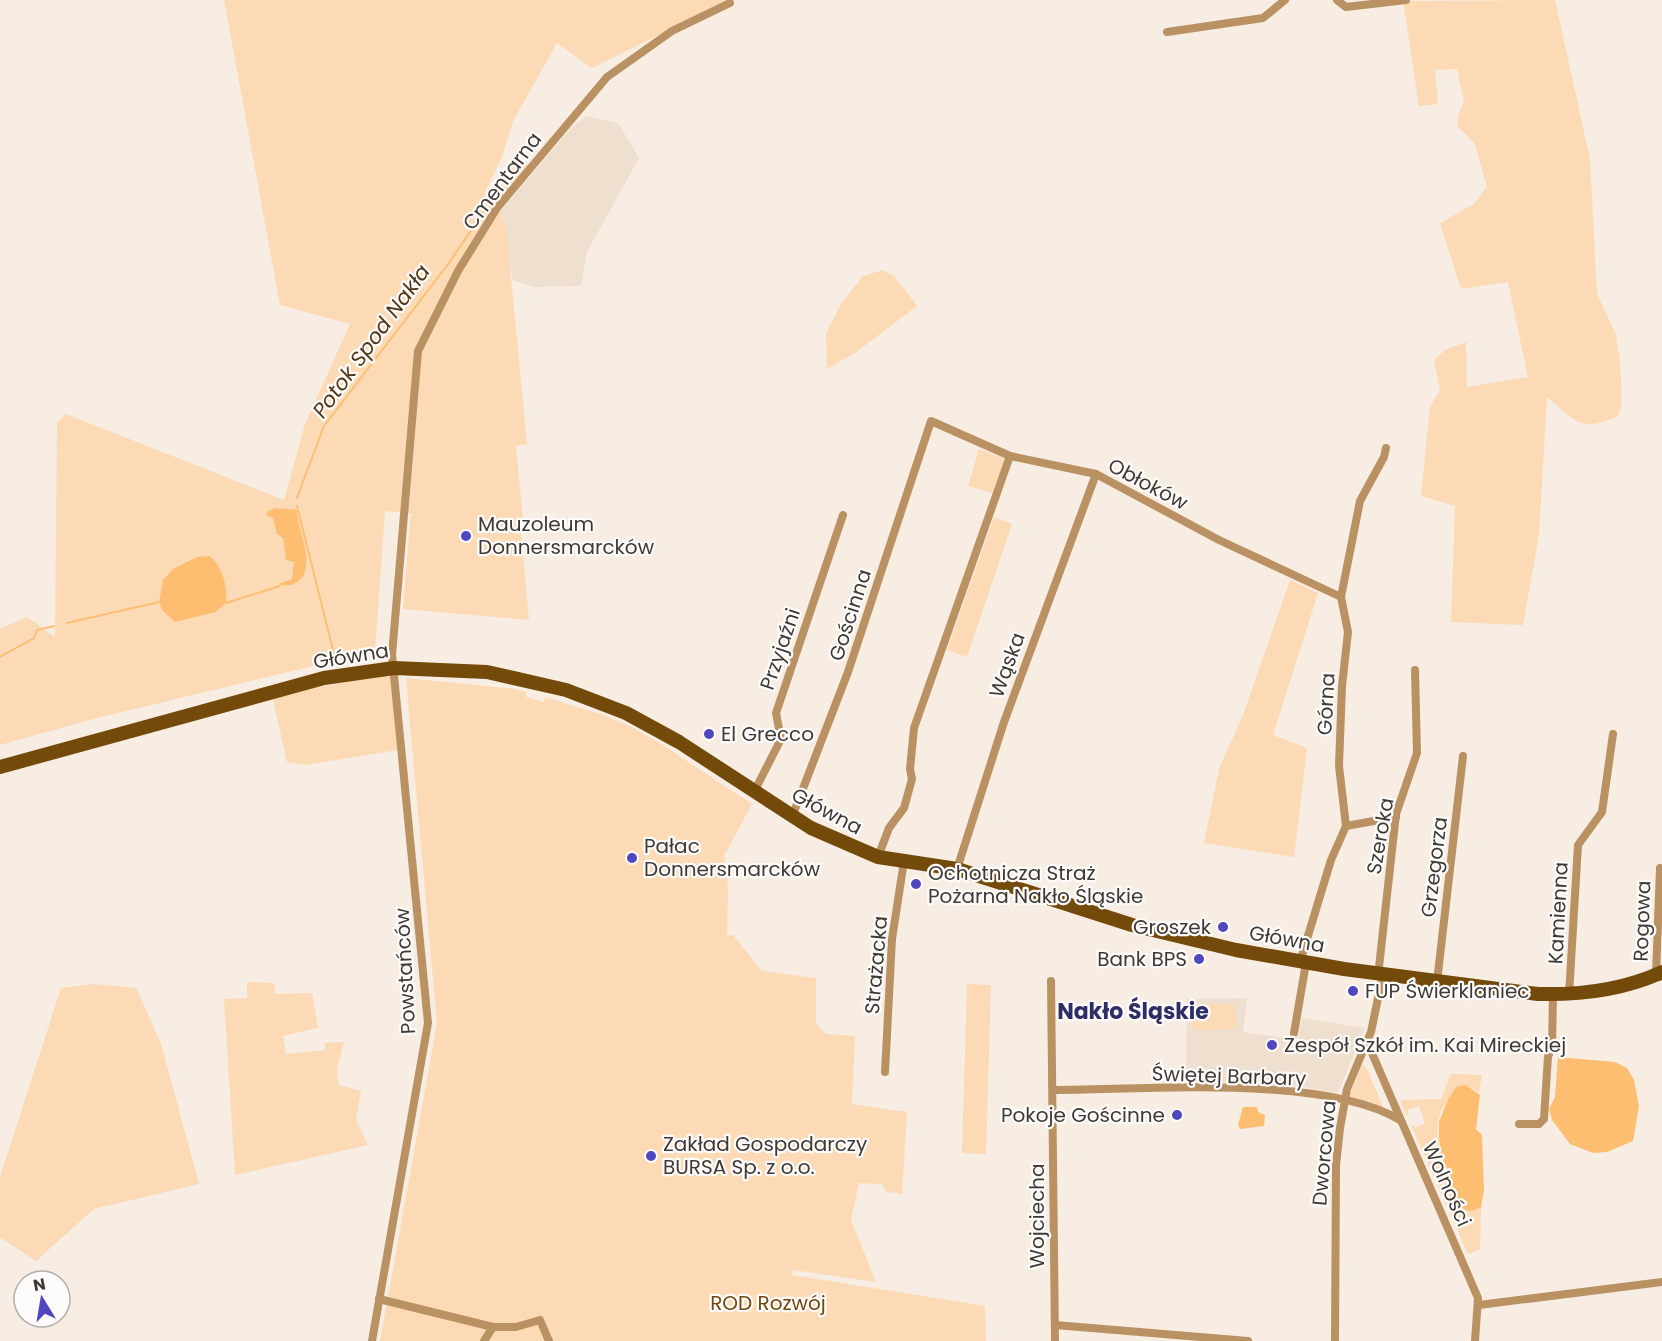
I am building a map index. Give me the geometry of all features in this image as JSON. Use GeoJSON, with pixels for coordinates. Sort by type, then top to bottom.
{"type":"FeatureCollection","features":[{"type":"Feature","properties":{"kind":"main road","name":"Główna"},"geometry":{"type":"LineString","coordinates":[[0,767],[324,678],[394,668],[487,672],[534,681],[587,697],[654,727],[826,837],[878,857],[957,869],[1132,925],[1303,963],[1437,982],[1553,994],[1569,995],[1612,988],[1660,975]]}},
{"type":"Feature","properties":{"kind":"street"},"geometry":{"type":"LineString","coordinates":[[1167,32],[1263,18],[1285,0]]}},
{"type":"Feature","properties":{"kind":"street"},"geometry":{"type":"LineString","coordinates":[[1337,0],[1346,7],[1406,0]]}},
{"type":"Feature","properties":{"kind":"street","name":"Cmentarna"},"geometry":{"type":"LineString","coordinates":[[394,668],[393,655],[418,351],[431,323],[458,271],[497,207],[606,77],[672,31],[730,3]]}},
{"type":"Feature","properties":{"kind":"street","name":"Obłoków"},"geometry":{"type":"LineString","coordinates":[[931,422],[1010,456],[1096,474],[1219,540],[1341,597]]}},
{"type":"Feature","properties":{"kind":"street","name":"Gościnna"},"geometry":{"type":"LineString","coordinates":[[792,816],[848,672],[931,422]]}},
{"type":"Feature","properties":{"kind":"street","name":"Górna"},"geometry":{"type":"LineString","coordinates":[[1346,826],[1339,766],[1342,686],[1348,632],[1341,597],[1360,501],[1384,457],[1386,448]]}},
{"type":"Feature","properties":{"kind":"street"},"geometry":{"type":"LineString","coordinates":[[878,857],[889,828],[904,808],[912,779],[910,768],[914,728],[1010,456]]}},
{"type":"Feature","properties":{"kind":"street","name":"Wąska"},"geometry":{"type":"LineString","coordinates":[[957,869],[1004,722],[1096,474]]}},
{"type":"Feature","properties":{"kind":"street","name":"Przyjaźni"},"geometry":{"type":"LineString","coordinates":[[754,792],[780,739],[776,713],[843,515]]}},
{"type":"Feature","properties":{"kind":"street","name":"Powstańców"},"geometry":{"type":"LineString","coordinates":[[372,1341],[428,1023],[394,668]]}},
{"type":"Feature","properties":{"kind":"street","name":"Szeroka"},"geometry":{"type":"LineString","coordinates":[[1379,974],[1396,817],[1417,753],[1415,670]]}},
{"type":"Feature","properties":{"kind":"street","name":"Kamienna"},"geometry":{"type":"LineString","coordinates":[[1569,995],[1578,845],[1602,812],[1614,734]]}},
{"type":"Feature","properties":{"kind":"street","name":"Grzegorza"},"geometry":{"type":"LineString","coordinates":[[1437,982],[1463,756]]}},
{"type":"Feature","properties":{"kind":"street"},"geometry":{"type":"LineString","coordinates":[[1294,1033],[1303,963],[1331,860],[1346,826],[1396,817]]}},
{"type":"Feature","properties":{"kind":"street","name":"Strażacka"},"geometry":{"type":"LineString","coordinates":[[885,1072],[892,939],[904,861]]}},
{"type":"Feature","properties":{"kind":"street","name":"Rogowa"},"geometry":{"type":"LineString","coordinates":[[1660,868],[1660,975]]}},
{"type":"Feature","properties":{"kind":"street","name":"Dworcowa"},"geometry":{"type":"LineString","coordinates":[[1335,1341],[1336,1164],[1344,1099],[1368,1044],[1382,979],[1379,974]]}},
{"type":"Feature","properties":{"kind":"street","name":"Wojciecha"},"geometry":{"type":"LineString","coordinates":[[1051,981],[1055,1341]]}},
{"type":"Feature","properties":{"kind":"street"},"geometry":{"type":"LineString","coordinates":[[1519,1124],[1536,1124],[1544,1119],[1548,1056],[1552,1049],[1553,994]]}},
{"type":"Feature","properties":{"kind":"street","name":"Wolności"},"geometry":{"type":"LineString","coordinates":[[1368,1044],[1442,1210],[1479,1305],[1475,1341]]}},
{"type":"Feature","properties":{"kind":"street","name":"Świętej Barbary"},"geometry":{"type":"LineString","coordinates":[[1054,1090],[1249,1089],[1344,1099],[1367,1105],[1400,1120]]}},
{"type":"Feature","properties":{"kind":"street"},"geometry":{"type":"LineString","coordinates":[[1479,1305],[1662,1282]]}},
{"type":"Feature","properties":{"kind":"street"},"geometry":{"type":"LineString","coordinates":[[380,1299],[493,1327],[516,1327],[540,1320],[549,1341]]}},
{"type":"Feature","properties":{"kind":"street"},"geometry":{"type":"LineString","coordinates":[[1055,1324],[1193,1339],[1248,1341]]}},
{"type":"Feature","properties":{"kind":"street"},"geometry":{"type":"LineString","coordinates":[[484,1341],[493,1327]]}},
{"type":"Feature","properties":{"kind":"shaded area"},"geometry":{"type":"Polygon","coordinates":[[[586,116],[618,123],[639,158],[587,252],[581,286],[533,287],[513,280],[499,213],[571,128],[586,116]]]}},
{"type":"Feature","properties":{"kind":"shaded area"},"geometry":{"type":"Polygon","coordinates":[[[275,508],[297,510],[305,549],[306,569],[303,577],[292,585],[278,584],[292,579],[294,562],[286,560],[283,538],[277,534],[273,518],[267,516],[267,512],[275,508]]]}},
{"type":"Feature","properties":{"kind":"shaded area"},"geometry":{"type":"Polygon","coordinates":[[[209,556],[214,560],[223,577],[226,603],[216,612],[175,622],[162,610],[159,602],[163,580],[173,569],[197,557],[209,556]]]}},
{"type":"Feature","properties":{"kind":"shaded area","name":"Zespół Szkół im. Kai Mireckiej"},"geometry":{"type":"Polygon","coordinates":[[[1247,998],[1243,1032],[1298,1040],[1302,1018],[1365,1028],[1338,1093],[1289,1085],[1186,1087],[1187,999],[1247,998]]]}},
{"type":"Feature","properties":{"kind":"shaded area"},"geometry":{"type":"Polygon","coordinates":[[[1558,1057],[1615,1062],[1627,1068],[1634,1080],[1639,1106],[1633,1141],[1607,1152],[1593,1153],[1570,1144],[1552,1120],[1549,1109],[1555,1097],[1558,1057]]]}},
{"type":"Feature","properties":{"kind":"shaded area"},"geometry":{"type":"Polygon","coordinates":[[[1466,1085],[1480,1095],[1476,1129],[1482,1135],[1484,1190],[1481,1207],[1473,1211],[1464,1210],[1448,1183],[1447,1168],[1442,1158],[1439,1140],[1439,1122],[1448,1099],[1457,1086],[1466,1085]]]}},
{"type":"Feature","properties":{"kind":"shaded area"},"geometry":{"type":"Polygon","coordinates":[[[1243,1107],[1257,1107],[1258,1112],[1265,1115],[1264,1126],[1240,1129],[1238,1125],[1243,1107]]]}},
{"type":"Feature","properties":{"kind":"green space"},"geometry":{"type":"Polygon","coordinates":[[[224,0],[730,0],[592,68],[557,43],[513,121],[503,154],[484,195],[490,199],[519,159],[532,167],[497,208],[506,225],[527,444],[516,446],[529,620],[403,609],[411,513],[385,511],[375,651],[97,718],[0,745],[0,629],[27,617],[55,637],[57,422],[66,414],[284,500],[305,424],[350,324],[280,305],[224,0]]]}},
{"type":"Feature","properties":{"kind":"green space"},"geometry":{"type":"Polygon","coordinates":[[[1555,0],[1590,159],[1597,294],[1616,335],[1620,360],[1622,404],[1618,416],[1594,424],[1586,424],[1578,422],[1547,397],[1539,535],[1523,625],[1451,622],[1455,506],[1421,496],[1430,406],[1440,391],[1434,360],[1445,350],[1466,342],[1467,387],[1528,377],[1508,282],[1461,289],[1440,223],[1474,204],[1487,187],[1475,144],[1457,125],[1464,102],[1457,69],[1435,70],[1438,104],[1419,106],[1403,1],[1555,0]]]}},
{"type":"Feature","properties":{"kind":"green space"},"geometry":{"type":"Polygon","coordinates":[[[883,270],[895,277],[917,306],[855,353],[827,369],[826,333],[841,304],[863,276],[883,270]]]}},
{"type":"Feature","properties":{"kind":"green space"},"geometry":{"type":"Polygon","coordinates":[[[979,449],[1005,459],[992,493],[968,486],[979,449]]]}},
{"type":"Feature","properties":{"kind":"green space"},"geometry":{"type":"Polygon","coordinates":[[[994,517],[1012,524],[967,657],[947,650],[994,517]]]}},
{"type":"Feature","properties":{"kind":"green space"},"geometry":{"type":"Polygon","coordinates":[[[1290,580],[1318,593],[1273,735],[1307,748],[1294,857],[1204,843],[1219,769],[1243,715],[1290,580]]]}},
{"type":"Feature","properties":{"kind":"green space"},"geometry":{"type":"Polygon","coordinates":[[[392,674],[398,750],[306,765],[287,762],[272,695],[392,674]]]}},
{"type":"Feature","properties":{"kind":"green space","name":"ROD Rozwój"},"geometry":{"type":"Polygon","coordinates":[[[406,678],[516,689],[526,692],[526,697],[544,702],[545,697],[603,715],[630,726],[658,742],[752,804],[724,856],[728,888],[727,936],[733,935],[762,971],[816,978],[816,1023],[826,1034],[855,1036],[852,1104],[907,1112],[902,1194],[887,1192],[882,1184],[859,1183],[851,1220],[876,1282],[793,1270],[792,1275],[985,1306],[986,1341],[380,1341],[437,1024],[406,678]]]}},
{"type":"Feature","properties":{"kind":"green space"},"geometry":{"type":"Polygon","coordinates":[[[247,982],[274,983],[276,994],[312,993],[318,1028],[283,1036],[286,1054],[325,1050],[325,1043],[344,1042],[337,1068],[338,1085],[361,1091],[356,1120],[368,1145],[235,1175],[224,999],[247,998],[247,982]]]}},
{"type":"Feature","properties":{"kind":"green space"},"geometry":{"type":"Polygon","coordinates":[[[94,984],[136,988],[161,1044],[199,1184],[94,1209],[36,1261],[0,1237],[0,1177],[61,988],[94,984]]]}},
{"type":"Feature","properties":{"kind":"green space"},"geometry":{"type":"Polygon","coordinates":[[[967,984],[991,985],[986,1154],[962,1153],[967,984]]]}},
{"type":"Feature","properties":{"kind":"green space"},"geometry":{"type":"Polygon","coordinates":[[[1192,1004],[1235,1004],[1236,1029],[1193,1030],[1192,1004]]]}},
{"type":"Feature","properties":{"kind":"green space"},"geometry":{"type":"Polygon","coordinates":[[[1362,1065],[1366,1067],[1384,1109],[1369,1101],[1349,1097],[1362,1065]]]}},
{"type":"Feature","properties":{"kind":"green space"},"geometry":{"type":"Polygon","coordinates":[[[1451,1074],[1482,1075],[1479,1092],[1466,1085],[1448,1099],[1441,1113],[1438,1128],[1439,1143],[1449,1172],[1473,1211],[1481,1207],[1480,1249],[1468,1254],[1410,1123],[1415,1128],[1425,1123],[1419,1106],[1408,1110],[1407,1117],[1400,1100],[1441,1099],[1451,1074]]]}},
{"type":"Feature","properties":{"kind":"waterway","name":"Potok Spod Nakła"},"geometry":{"type":"LineString","coordinates":[[297,498],[324,426],[449,263],[485,210]]}},
{"type":"Feature","properties":{"kind":"waterway"},"geometry":{"type":"LineString","coordinates":[[297,506],[337,666]]}},
{"type":"Feature","properties":{"kind":"waterway","name":"Potok Spod Nakła"},"geometry":{"type":"LineString","coordinates":[[226,603],[280,586]]}},
{"type":"Feature","properties":{"kind":"waterway","name":"Potok Spod Nakła"},"geometry":{"type":"LineString","coordinates":[[67,623],[159,602]]}},
{"type":"Feature","properties":{"kind":"waterway","name":"Potok Spod Nakła"},"geometry":{"type":"LineString","coordinates":[[0,657],[34,638],[37,630],[54,626]]}},
{"type":"Feature","properties":{"kind":"place","name":"Mauzoleum Donnersmarcków"},"geometry":{"type":"Point","coordinates":[466,536]}},
{"type":"Feature","properties":{"kind":"place","name":"El Grecco"},"geometry":{"type":"Point","coordinates":[709,734]}},
{"type":"Feature","properties":{"kind":"place","name":"Pałac Donnersmarcków"},"geometry":{"type":"Point","coordinates":[632,858]}},
{"type":"Feature","properties":{"kind":"place","name":"Ochotnicza Straż Pożarna Nakło Śląskie"},"geometry":{"type":"Point","coordinates":[916,884]}},
{"type":"Feature","properties":{"kind":"place","name":"Groszek"},"geometry":{"type":"Point","coordinates":[1223,927]}},
{"type":"Feature","properties":{"kind":"place","name":"Bank BPS"},"geometry":{"type":"Point","coordinates":[1199,959]}},
{"type":"Feature","properties":{"kind":"place","name":"FUP Świerklaniec"},"geometry":{"type":"Point","coordinates":[1353,991]}},
{"type":"Feature","properties":{"kind":"place","name":"Zespół Szkół im. Kai Mireckiej"},"geometry":{"type":"Point","coordinates":[1272,1045]}},
{"type":"Feature","properties":{"kind":"place","name":"Pokoje Gościnne"},"geometry":{"type":"Point","coordinates":[1177,1115]}},
{"type":"Feature","properties":{"kind":"place","name":"Zakład Gospodarczy BURSA Sp. z o.o."},"geometry":{"type":"Point","coordinates":[651,1156]}},
{"type":"Feature","properties":{"kind":"district","name":"Nakło Śląskie"},"geometry":{"type":"Point","coordinates":[1133,1011]}}]}
